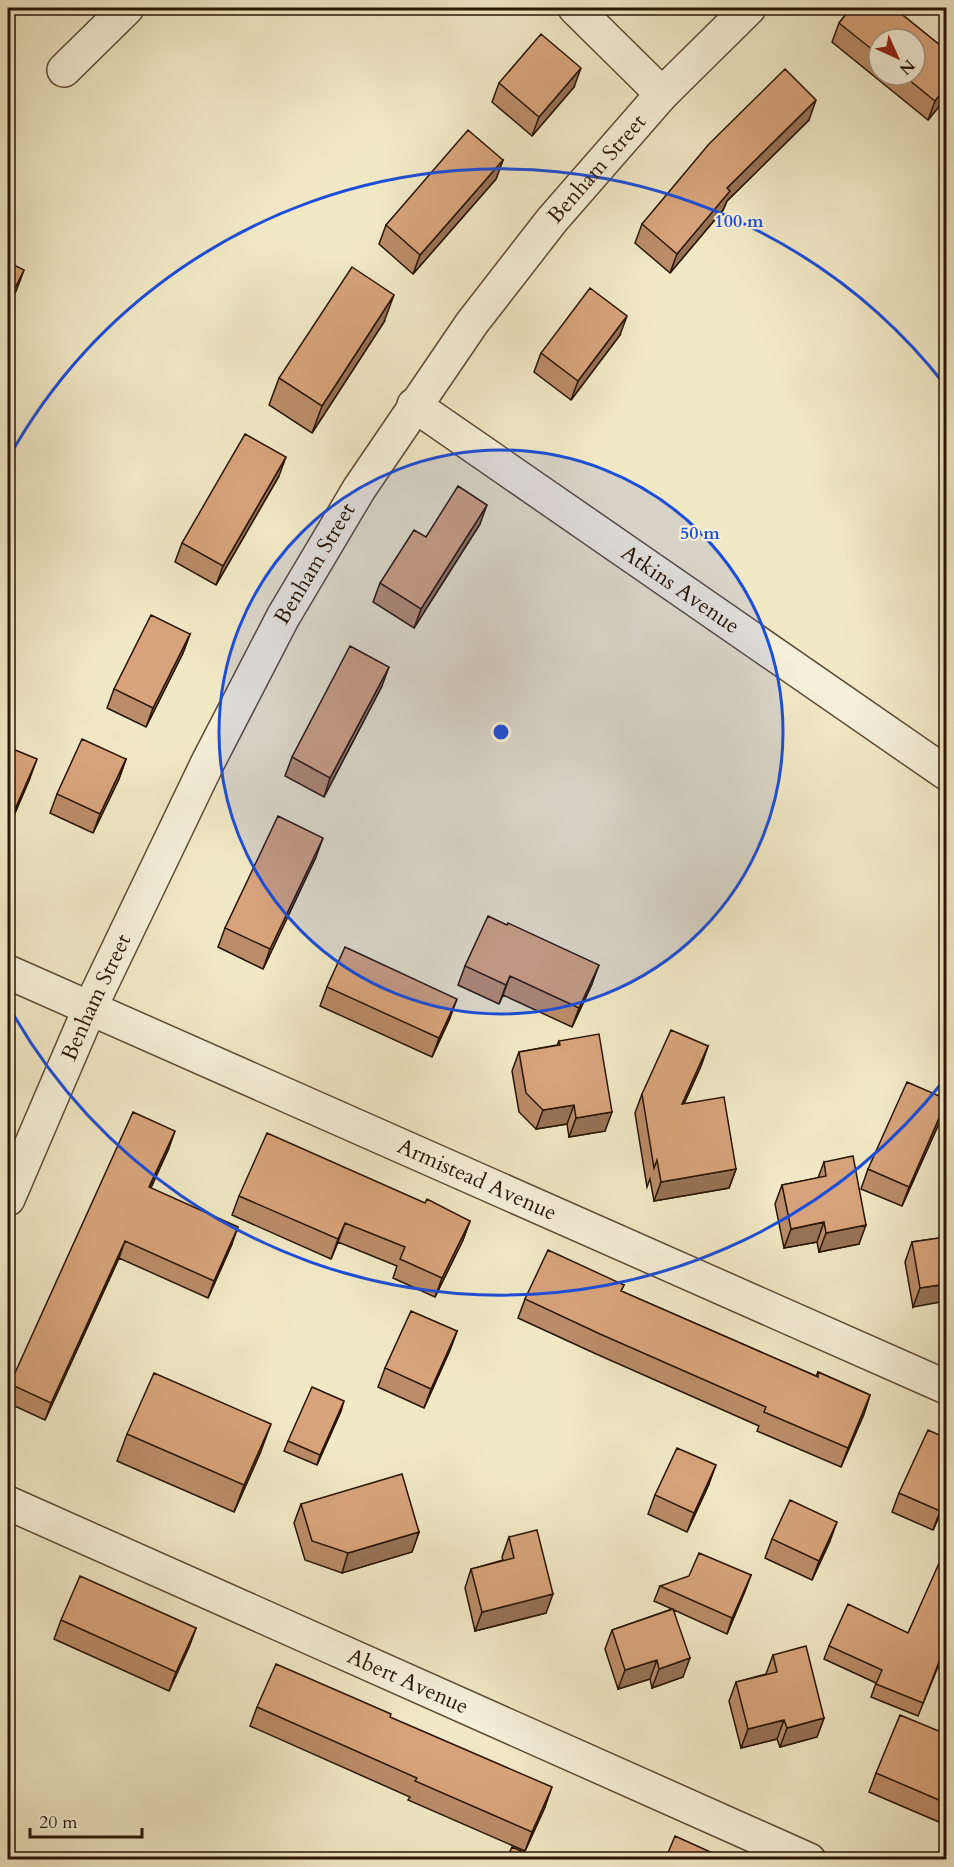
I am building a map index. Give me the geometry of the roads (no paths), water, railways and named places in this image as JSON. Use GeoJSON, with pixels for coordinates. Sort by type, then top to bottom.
{"type":"FeatureCollection","features":[{"type":"Feature","properties":{"kind":"street"},"geometry":{"type":"LineString","coordinates":[[64,70],[127,8]]}},
{"type":"Feature","properties":{"kind":"street"},"geometry":{"type":"LineString","coordinates":[[575,8],[662,94]]}},
{"type":"Feature","properties":{"kind":"street","name":"Benham Street"},"geometry":{"type":"LineString","coordinates":[[8,1199],[88,1010],[208,762],[283,617],[359,489],[414,405],[472,323],[552,220],[662,94],[748,8]]}},
{"type":"Feature","properties":{"kind":"street","name":"Atkins Avenue"},"geometry":{"type":"LineString","coordinates":[[414,405],[946,772]]}},
{"type":"Feature","properties":{"kind":"street","name":"Armistead Avenue"},"geometry":{"type":"LineString","coordinates":[[8,972],[88,1010],[946,1387]]}},
{"type":"Feature","properties":{"kind":"street","name":"Abert Avenue"},"geometry":{"type":"LineString","coordinates":[[8,1503],[809,1860]]}}]}
